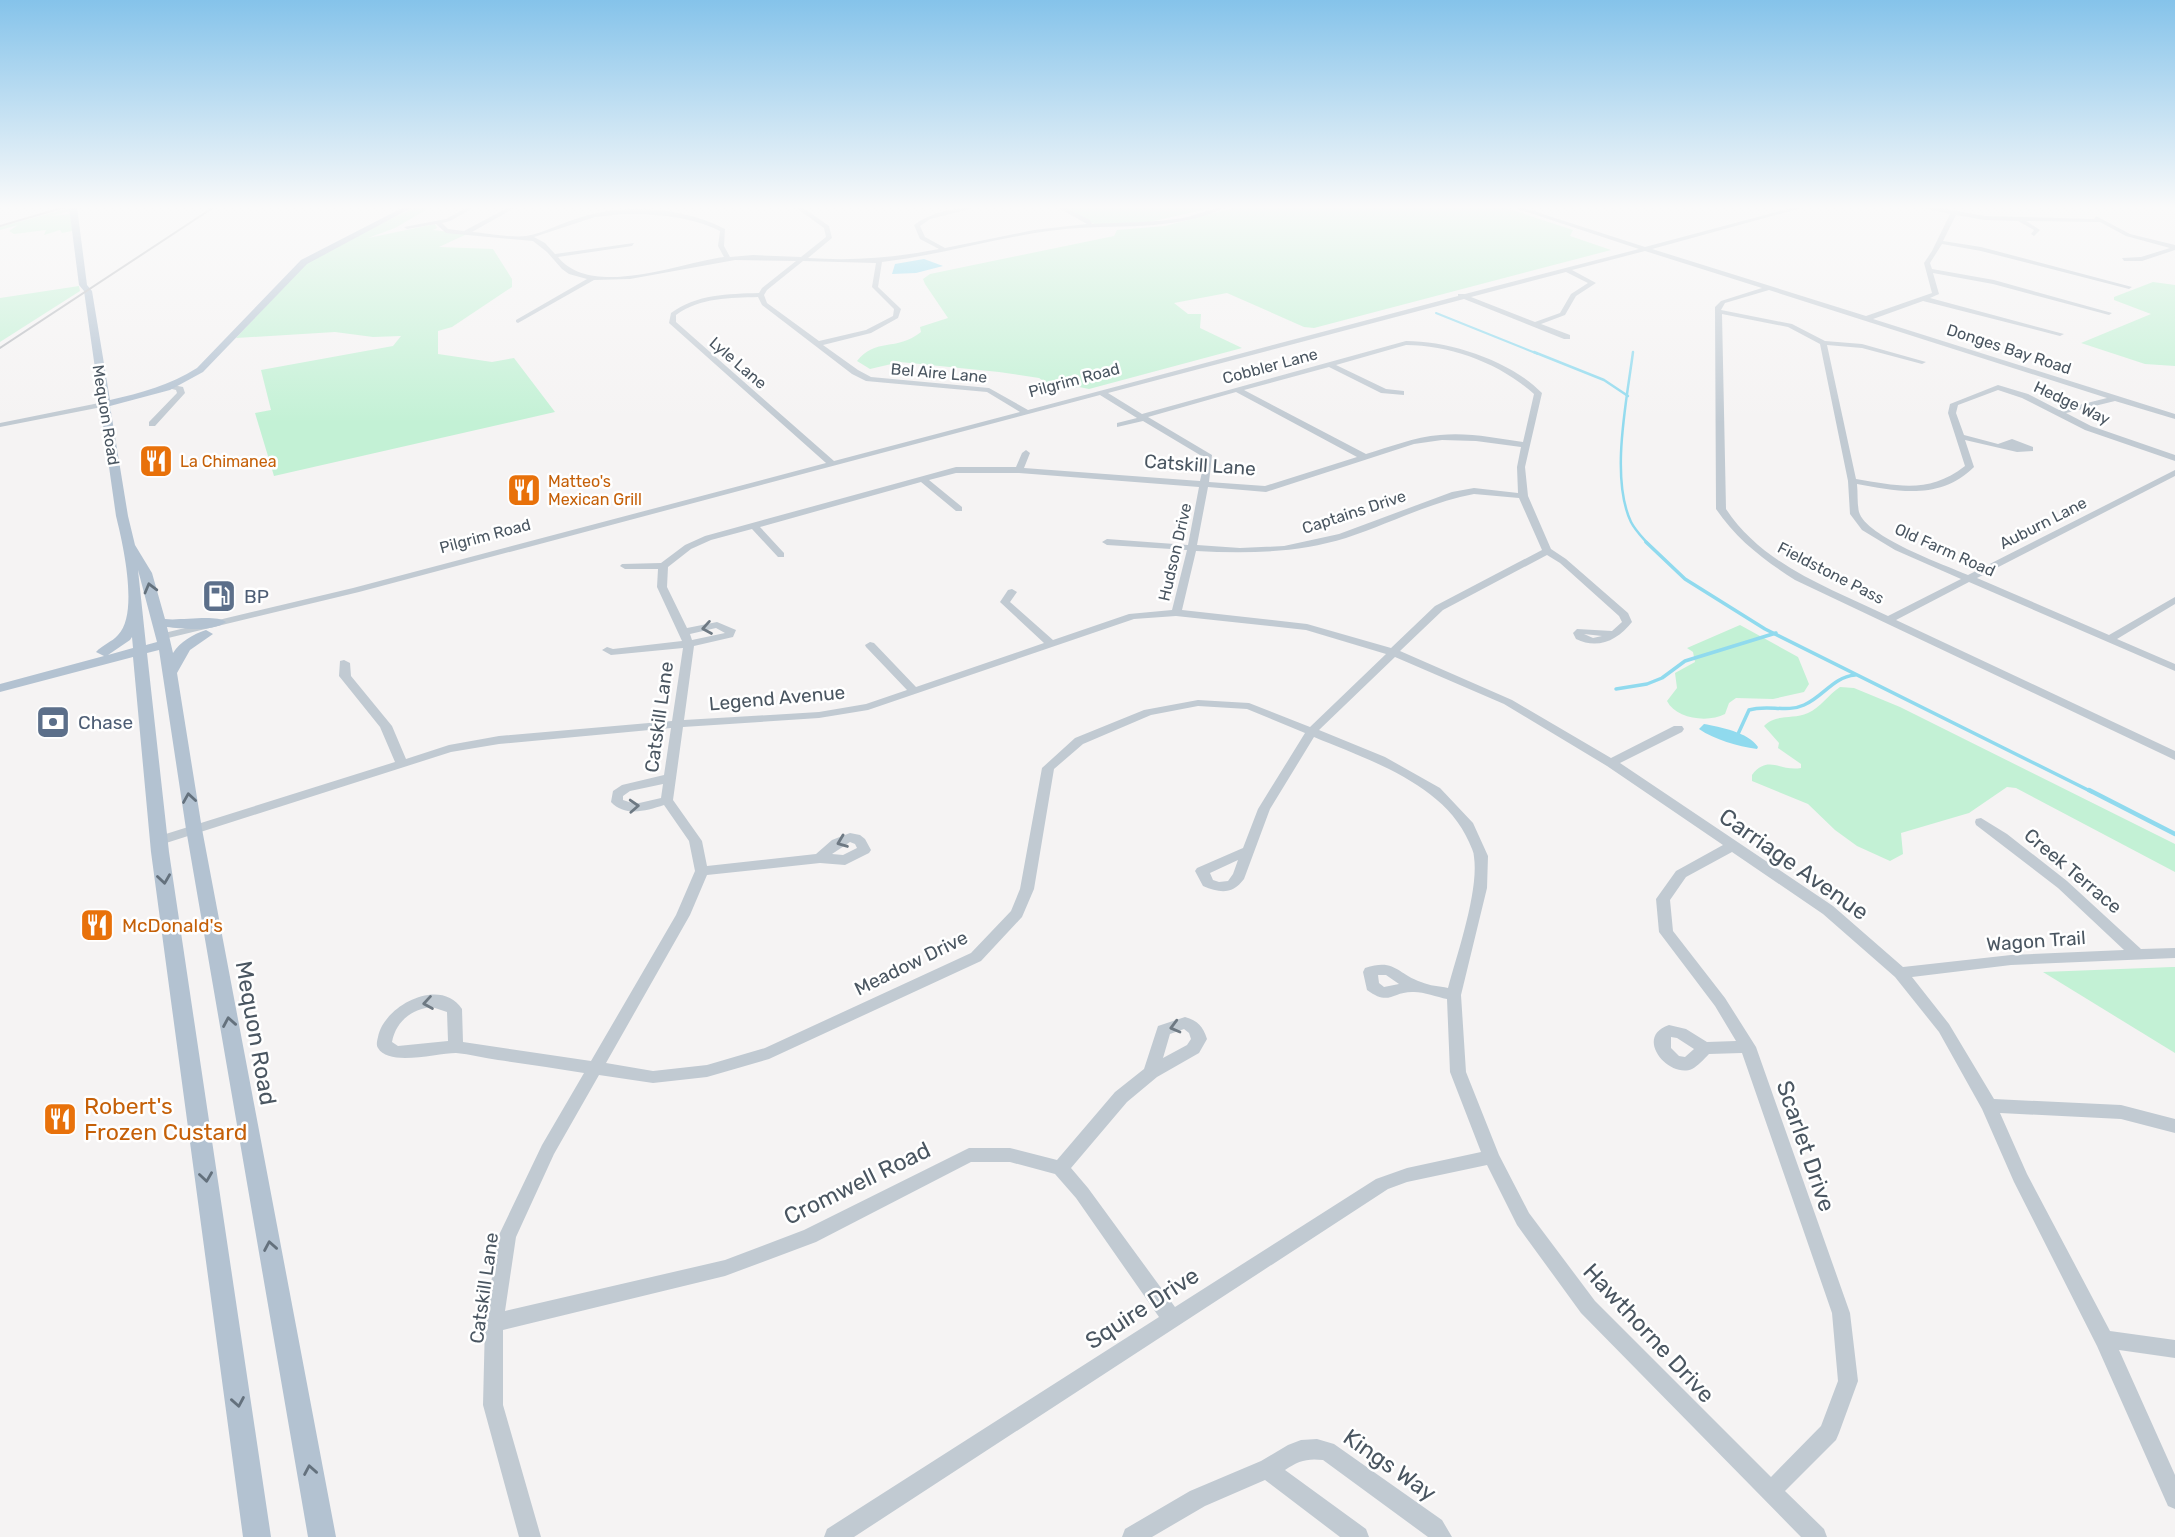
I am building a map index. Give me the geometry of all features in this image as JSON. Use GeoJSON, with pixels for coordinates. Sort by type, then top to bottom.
{"type":"FeatureCollection","features":[{"type":"Feature","properties":{"kind":"main road","name":"Mequon Road"},"geometry":{"type":"LineString","coordinates":[[82,279],[86,288],[129,542],[158,841],[258,1532]]}},
{"type":"Feature","properties":{"kind":"main road","name":"Mequon Road"},"geometry":{"type":"LineString","coordinates":[[86,288],[89,279]]}},
{"type":"Feature","properties":{"kind":"main road"},"geometry":{"type":"LineString","coordinates":[[104,404],[171,386],[200,370],[287,279]]}},
{"type":"Feature","properties":{"kind":"main road","name":"Mequon Road"},"geometry":{"type":"LineString","coordinates":[[129,542],[146,573],[164,640],[194,829],[323,1537]]}},
{"type":"Feature","properties":{"kind":"main road"},"geometry":{"type":"LineString","coordinates":[[103,652],[125,637],[136,614]]}},
{"type":"Feature","properties":{"kind":"main road"},"geometry":{"type":"LineString","coordinates":[[160,622],[181,625],[219,622]]}},
{"type":"Feature","properties":{"kind":"main road"},"geometry":{"type":"LineString","coordinates":[[170,673],[184,647],[205,634]]}},
{"type":"Feature","properties":{"kind":"main road","name":"Pilgrim Road"},"geometry":{"type":"LineString","coordinates":[[0,680],[141,653],[164,640]]}},
{"type":"Feature","properties":{"kind":"main road","name":"Pilgrim Road"},"geometry":{"type":"LineString","coordinates":[[0,688],[103,652],[141,653]]}},
{"type":"Feature","properties":{"kind":"street"},"geometry":{"type":"LineString","coordinates":[[518,321],[592,279]]}},
{"type":"Feature","properties":{"kind":"street"},"geometry":{"type":"LineString","coordinates":[[761,295],[775,279]]}},
{"type":"Feature","properties":{"kind":"street"},"geometry":{"type":"LineString","coordinates":[[817,344],[864,334],[886,326],[896,317],[898,309],[875,287],[876,279]]}},
{"type":"Feature","properties":{"kind":"street","name":"Pilgrim Road"},"geometry":{"type":"LineString","coordinates":[[164,640],[205,634],[355,590],[1527,279]]}},
{"type":"Feature","properties":{"kind":"street"},"geometry":{"type":"LineString","coordinates":[[1535,324],[1563,314],[1573,295],[1593,282],[1586,279]]}},
{"type":"Feature","properties":{"kind":"street","name":"Donges Bay Road"},"geometry":{"type":"LineString","coordinates":[[1740,279],[2175,417]]}},
{"type":"Feature","properties":{"kind":"street"},"geometry":{"type":"LineString","coordinates":[[1865,319],[1936,294],[1932,279]]}},
{"type":"Feature","properties":{"kind":"street"},"geometry":{"type":"LineString","coordinates":[[1975,279],[2109,313]]}},
{"type":"Feature","properties":{"kind":"street"},"geometry":{"type":"LineString","coordinates":[[2098,279],[2129,287]]}},
{"type":"Feature","properties":{"kind":"street"},"geometry":{"type":"LineString","coordinates":[[1769,288],[1723,302],[1718,311],[1780,322],[1807,332],[1823,343],[1862,346],[1922,362]]}},
{"type":"Feature","properties":{"kind":"street"},"geometry":{"type":"LineString","coordinates":[[1453,292],[1567,337]]}},
{"type":"Feature","properties":{"kind":"street","name":"Bel Aire Lane"},"geometry":{"type":"LineString","coordinates":[[761,295],[764,304],[855,372],[869,379],[989,390],[1025,411]]}},
{"type":"Feature","properties":{"kind":"street","name":"Lyle Lane"},"geometry":{"type":"LineString","coordinates":[[761,295],[715,298],[693,303],[673,314],[672,323],[831,463]]}},
{"type":"Feature","properties":{"kind":"street"},"geometry":{"type":"LineString","coordinates":[[1924,299],[2060,334]]}},
{"type":"Feature","properties":{"kind":"street","name":"Fieldstone Pass"},"geometry":{"type":"LineString","coordinates":[[1718,311],[1721,509],[1731,526],[1750,546],[1773,563],[1888,620],[2175,755]]}},
{"type":"Feature","properties":{"kind":"street","name":"Cobbler Lane"},"geometry":{"type":"LineString","coordinates":[[1120,425],[1329,364],[1406,343],[1424,342],[1450,347],[1530,384],[1539,399],[1526,445]]}},
{"type":"Feature","properties":{"kind":"street","name":"Old Farm Road"},"geometry":{"type":"LineString","coordinates":[[1823,343],[1852,481],[1855,514],[1866,528],[1898,548],[2175,667]]}},
{"type":"Feature","properties":{"kind":"street"},"geometry":{"type":"LineString","coordinates":[[1329,364],[1384,391],[1401,393]]}},
{"type":"Feature","properties":{"kind":"street"},"geometry":{"type":"LineString","coordinates":[[152,424],[181,393],[180,389],[171,386]]}},
{"type":"Feature","properties":{"kind":"street","name":"Hedge Way"},"geometry":{"type":"LineString","coordinates":[[1962,437],[1952,413],[1954,404],[1998,387],[2025,396],[2088,428],[2175,458]]}},
{"type":"Feature","properties":{"kind":"street"},"geometry":{"type":"LineString","coordinates":[[1238,390],[1364,457]]}},
{"type":"Feature","properties":{"kind":"street","name":"Hudson Drive"},"geometry":{"type":"LineString","coordinates":[[1100,392],[1209,457],[1192,548],[1176,613]]}},
{"type":"Feature","properties":{"kind":"street"},"geometry":{"type":"LineString","coordinates":[[2058,413],[2116,398]]}},
{"type":"Feature","properties":{"kind":"street"},"geometry":{"type":"LineString","coordinates":[[0,425],[104,404]]}},
{"type":"Feature","properties":{"kind":"street","name":"Catskill Lane"},"geometry":{"type":"LineString","coordinates":[[663,566],[698,542],[956,470],[1019,470],[1266,489],[1413,442],[1442,437],[1476,438],[1526,445]]}},
{"type":"Feature","properties":{"kind":"street"},"geometry":{"type":"LineString","coordinates":[[1852,481],[1902,489],[1938,488],[1959,477],[1970,467],[1962,437],[2002,444]]}},
{"type":"Feature","properties":{"kind":"street"},"geometry":{"type":"LineString","coordinates":[[1526,445],[1521,467],[1523,496],[1547,551],[1563,561],[1624,615],[1627,622],[1613,634]]}},
{"type":"Feature","properties":{"kind":"street"},"geometry":{"type":"LineString","coordinates":[[1019,470],[1026,453]]}},
{"type":"Feature","properties":{"kind":"street","name":"Auburn Lane"},"geometry":{"type":"LineString","coordinates":[[1888,620],[2175,473]]}},
{"type":"Feature","properties":{"kind":"street"},"geometry":{"type":"LineString","coordinates":[[922,479],[959,509]]}},
{"type":"Feature","properties":{"kind":"street","name":"Captains Drive"},"geometry":{"type":"LineString","coordinates":[[1107,542],[1240,551],[1284,549],[1342,536],[1452,495],[1474,491],[1523,496]]}},
{"type":"Feature","properties":{"kind":"street"},"geometry":{"type":"LineString","coordinates":[[755,527],[781,555]]}},
{"type":"Feature","properties":{"kind":"street"},"geometry":{"type":"LineString","coordinates":[[1247,850],[1264,809],[1312,731],[1439,608],[1547,551]]}},
{"type":"Feature","properties":{"kind":"street"},"geometry":{"type":"LineString","coordinates":[[607,650],[611,652],[687,638],[662,587],[663,566],[625,566]]}},
{"type":"Feature","properties":{"kind":"street","name":"Pilgrim Road"},"geometry":{"type":"LineString","coordinates":[[164,640],[219,622],[355,590]]}},
{"type":"Feature","properties":{"kind":"street"},"geometry":{"type":"LineString","coordinates":[[1012,592],[1005,601],[1051,643]]}},
{"type":"Feature","properties":{"kind":"street"},"geometry":{"type":"LineString","coordinates":[[2110,639],[2175,600]]}},
{"type":"Feature","properties":{"kind":"street","name":"Legend Avenue"},"geometry":{"type":"LineString","coordinates":[[158,841],[449,749],[499,740],[676,724],[819,715],[869,707],[1133,616],[1176,613],[1307,628],[1395,653]]}},
{"type":"Feature","properties":{"kind":"street","name":"Catskill Lane"},"geometry":{"type":"LineString","coordinates":[[530,1537],[493,1405],[494,1323],[507,1237],[548,1150],[683,915],[702,872],[695,841],[667,800],[687,638]]}},
{"type":"Feature","properties":{"kind":"street"},"geometry":{"type":"LineString","coordinates":[[870,645],[915,692]]}},
{"type":"Feature","properties":{"kind":"street","name":"Carriage Avenue"},"geometry":{"type":"LineString","coordinates":[[1395,653],[1508,702],[1611,763],[1828,910],[1900,973],[1944,1028],[1989,1106],[2020,1177],[2104,1339],[2175,1499]]}},
{"type":"Feature","properties":{"kind":"street"},"geometry":{"type":"LineString","coordinates":[[344,663],[345,676],[386,726],[402,763]]}},
{"type":"Feature","properties":{"kind":"street","name":"Meadow Drive"},"geometry":{"type":"LineString","coordinates":[[596,1068],[653,1077],[707,1072],[769,1053],[976,957],[1017,913],[1027,888],[1048,768],[1079,741],[1148,712],[1198,703],[1250,706],[1312,731]]}},
{"type":"Feature","properties":{"kind":"street"},"geometry":{"type":"LineString","coordinates":[[1611,763],[1678,729]]}},
{"type":"Feature","properties":{"kind":"street","name":"Hawthorne Drive"},"geometry":{"type":"LineString","coordinates":[[1312,731],[1381,760],[1436,791],[1467,822],[1481,856],[1480,888],[1454,995],[1458,1072],[1491,1157],[1523,1219],[1587,1307],[1816,1537]]}},
{"type":"Feature","properties":{"kind":"street"},"geometry":{"type":"LineString","coordinates":[[667,800],[634,808],[622,807],[617,802],[617,794],[626,788],[670,778]]}},
{"type":"Feature","properties":{"kind":"street","name":"Creek Terrace"},"geometry":{"type":"LineString","coordinates":[[1981,822],[2038,861],[2095,911],[2137,954]]}},
{"type":"Feature","properties":{"kind":"street","name":"Scarlet Drive"},"geometry":{"type":"LineString","coordinates":[[1732,846],[1681,874],[1663,899],[1666,932],[1720,1002],[1748,1047],[1841,1313],[1848,1381],[1829,1433],[1771,1491]]}},
{"type":"Feature","properties":{"kind":"street"},"geometry":{"type":"LineString","coordinates":[[702,872],[820,858]]}},
{"type":"Feature","properties":{"kind":"street","name":"Wagon Trail"},"geometry":{"type":"LineString","coordinates":[[1900,973],[2011,960],[2175,953]]}},
{"type":"Feature","properties":{"kind":"street"},"geometry":{"type":"LineString","coordinates":[[1413,986],[1454,995]]}},
{"type":"Feature","properties":{"kind":"street"},"geometry":{"type":"LineString","coordinates":[[456,1047],[454,1009],[445,1001],[427,1000],[408,1008],[391,1018],[384,1033],[384,1045],[396,1052],[456,1047],[596,1068]]}},
{"type":"Feature","properties":{"kind":"street"},"geometry":{"type":"LineString","coordinates":[[1705,1048],[1748,1047]]}},
{"type":"Feature","properties":{"kind":"street"},"geometry":{"type":"LineString","coordinates":[[1151,1072],[1121,1097],[1060,1168],[1082,1193],[1171,1318]]}},
{"type":"Feature","properties":{"kind":"street"},"geometry":{"type":"LineString","coordinates":[[1989,1106],[2120,1112],[2175,1126]]}},
{"type":"Feature","properties":{"kind":"street","name":"Cromwell Road"},"geometry":{"type":"LineString","coordinates":[[494,1323],[726,1268],[810,1236],[970,1155],[1010,1155],[1060,1168]]}},
{"type":"Feature","properties":{"kind":"street","name":"Squire Drive"},"geometry":{"type":"LineString","coordinates":[[835,1537],[1382,1184],[1407,1175],[1491,1157]]}},
{"type":"Feature","properties":{"kind":"street"},"geometry":{"type":"LineString","coordinates":[[2104,1339],[2175,1349]]}},
{"type":"Feature","properties":{"kind":"street","name":"Kings Way"},"geometry":{"type":"LineString","coordinates":[[1133,1537],[1171,1512],[1223,1484],[1267,1469],[1297,1450],[1308,1447],[1327,1451],[1434,1528],[1441,1537]]}},
{"type":"Feature","properties":{"kind":"street"},"geometry":{"type":"LineString","coordinates":[[1267,1469],[1358,1537]]}},
{"type":"Feature","properties":{"kind":"green space"},"geometry":{"type":"Polygon","coordinates":[[[291,279],[512,279],[512,287],[452,327],[438,331],[438,354],[492,362],[514,358],[555,412],[274,476],[255,413],[271,410],[261,370],[393,346],[401,336],[373,337],[335,332],[236,338],[291,279]]]}},
{"type":"Feature","properties":{"kind":"green space"},"geometry":{"type":"Polygon","coordinates":[[[923,279],[1502,279],[1314,328],[1304,327],[1227,293],[1174,303],[1188,314],[1201,314],[1200,328],[1242,348],[1089,389],[1079,387],[1058,390],[1039,378],[999,372],[900,362],[870,369],[857,361],[871,349],[903,342],[921,332],[920,327],[948,318],[923,279]]]}},
{"type":"Feature","properties":{"kind":"green space"},"geometry":{"type":"Polygon","coordinates":[[[2153,282],[2175,285],[2175,366],[2145,364],[2081,343],[2151,314],[2114,300],[2114,297],[2153,282]]]}},
{"type":"Feature","properties":{"kind":"green space"},"geometry":{"type":"Polygon","coordinates":[[[79,286],[80,291],[0,342],[0,298],[79,286]]]}},
{"type":"Feature","properties":{"kind":"green space"},"geometry":{"type":"Polygon","coordinates":[[[1740,625],[1798,657],[1809,684],[1804,692],[1773,699],[1736,698],[1729,703],[1725,714],[1718,717],[1693,718],[1677,712],[1667,701],[1677,688],[1675,673],[1695,662],[1693,652],[1687,648],[1740,625]]]}},
{"type":"Feature","properties":{"kind":"green space"},"geometry":{"type":"Polygon","coordinates":[[[1840,687],[1854,688],[1900,707],[2175,844],[2175,872],[2016,788],[2007,787],[1969,813],[1901,833],[1903,854],[1890,861],[1857,846],[1835,830],[1808,804],[1752,781],[1752,775],[1764,766],[1801,768],[1801,764],[1778,748],[1779,743],[1764,726],[1774,719],[1808,713],[1840,687]]]}},
{"type":"Feature","properties":{"kind":"green space"},"geometry":{"type":"Polygon","coordinates":[[[2172,967],[2175,967],[2175,1053],[2043,972],[2172,967]]]}},
{"type":"Feature","properties":{"kind":"water"},"geometry":{"type":"Polygon","coordinates":[[[1704,724],[1741,734],[1758,747],[1742,746],[1712,736],[1699,729],[1704,724]]]}},
{"type":"Feature","properties":{"kind":"waterway"},"geometry":{"type":"LineString","coordinates":[[1436,313],[1538,354]]}},
{"type":"Feature","properties":{"kind":"waterway"},"geometry":{"type":"LineString","coordinates":[[1534,352],[1604,380],[1627,395]]}},
{"type":"Feature","properties":{"kind":"waterway"},"geometry":{"type":"LineString","coordinates":[[1627,395],[1633,352]]}},
{"type":"Feature","properties":{"kind":"waterway"},"geometry":{"type":"LineString","coordinates":[[1627,395],[1622,438],[1622,483],[1631,522],[1648,543]]}},
{"type":"Feature","properties":{"kind":"waterway"},"geometry":{"type":"LineString","coordinates":[[1648,543],[1685,579],[1774,634]]}},
{"type":"Feature","properties":{"kind":"waterway"},"geometry":{"type":"LineString","coordinates":[[1616,689],[1647,684],[1662,678],[1685,661],[1774,634]]}},
{"type":"Feature","properties":{"kind":"waterway"},"geometry":{"type":"LineString","coordinates":[[1774,634],[2092,792]]}},
{"type":"Feature","properties":{"kind":"waterway"},"geometry":{"type":"LineString","coordinates":[[1738,734],[1749,710],[1797,707],[1811,701],[1840,679],[1855,675]]}},
{"type":"Feature","properties":{"kind":"waterway"},"geometry":{"type":"LineString","coordinates":[[2089,790],[2175,834]]}},
{"type":"Feature","properties":{"kind":"railway"},"geometry":{"type":"LineString","coordinates":[[0,348],[105,279]]}},
{"type":"Feature","properties":{"kind":"place","name":"La Chimanea"},"geometry":{"type":"Point","coordinates":[156,461]}},
{"type":"Feature","properties":{"kind":"place","name":"Matteo's Mexican Grill"},"geometry":{"type":"Point","coordinates":[524,490]}},
{"type":"Feature","properties":{"kind":"place","name":"BP"},"geometry":{"type":"Point","coordinates":[219,596]}},
{"type":"Feature","properties":{"kind":"place","name":"Chase"},"geometry":{"type":"Point","coordinates":[53,722]}},
{"type":"Feature","properties":{"kind":"place","name":"McDonald's"},"geometry":{"type":"Point","coordinates":[97,925]}},
{"type":"Feature","properties":{"kind":"place","name":"Robert's Frozen Custard"},"geometry":{"type":"Point","coordinates":[60,1119]}}]}
